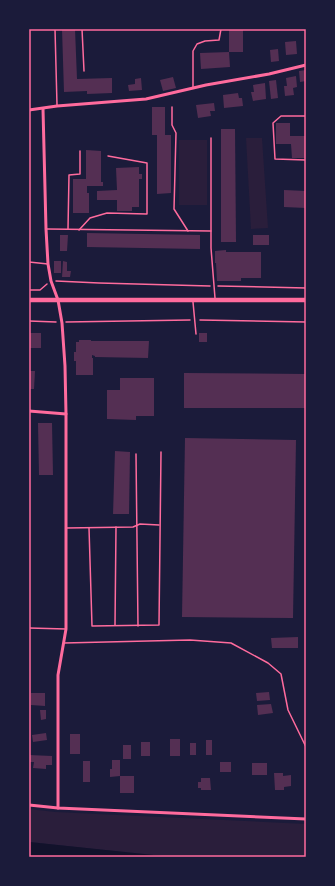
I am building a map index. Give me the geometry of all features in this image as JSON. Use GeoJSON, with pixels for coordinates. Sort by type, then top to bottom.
{"type":"FeatureCollection","features":[{"type":"Feature","properties":{"kind":"main road"},"geometry":{"type":"LineString","coordinates":[[29,300],[306,300]]}},
{"type":"Feature","properties":{"kind":"street"},"geometry":{"type":"LineString","coordinates":[[29,110],[57,106],[146,99],[206,85],[269,74],[306,65]]}},
{"type":"Feature","properties":{"kind":"street"},"geometry":{"type":"LineString","coordinates":[[43,109],[48,264],[51,281],[58,300],[62,322],[65,366],[66,629],[58,675],[58,808]]}},
{"type":"Feature","properties":{"kind":"street"},"geometry":{"type":"LineString","coordinates":[[29,411],[66,414]]}},
{"type":"Feature","properties":{"kind":"street"},"geometry":{"type":"LineString","coordinates":[[29,805],[58,808],[306,819]]}},
{"type":"Feature","properties":{"kind":"lane"},"geometry":{"type":"LineString","coordinates":[[55,29],[57,106]]}},
{"type":"Feature","properties":{"kind":"lane"},"geometry":{"type":"LineString","coordinates":[[82,29],[84,71]]}},
{"type":"Feature","properties":{"kind":"lane"},"geometry":{"type":"LineString","coordinates":[[193,89],[193,51],[197,44],[205,41],[219,40],[222,29]]}},
{"type":"Feature","properties":{"kind":"lane"},"geometry":{"type":"LineString","coordinates":[[172,107],[172,125],[176,133],[174,209],[188,231]]}},
{"type":"Feature","properties":{"kind":"lane"},"geometry":{"type":"LineString","coordinates":[[306,116],[281,116],[273,123],[275,159],[306,160]]}},
{"type":"Feature","properties":{"kind":"lane"},"geometry":{"type":"LineString","coordinates":[[211,138],[211,231],[216,300]]}},
{"type":"Feature","properties":{"kind":"lane"},"geometry":{"type":"LineString","coordinates":[[68,230],[69,175],[80,174],[80,151]]}},
{"type":"Feature","properties":{"kind":"lane"},"geometry":{"type":"LineString","coordinates":[[79,230],[90,218],[108,214],[147,214],[147,163],[108,156]]}},
{"type":"Feature","properties":{"kind":"lane"},"geometry":{"type":"LineString","coordinates":[[46,229],[211,231]]}},
{"type":"Feature","properties":{"kind":"lane"},"geometry":{"type":"LineString","coordinates":[[29,262],[48,264]]}},
{"type":"Feature","properties":{"kind":"lane"},"geometry":{"type":"LineString","coordinates":[[193,300],[196,334]]}},
{"type":"Feature","properties":{"kind":"lane"},"geometry":{"type":"LineString","coordinates":[[88,528],[92,626],[159,625],[161,452]]}},
{"type":"Feature","properties":{"kind":"lane"},"geometry":{"type":"LineString","coordinates":[[136,454],[138,626]]}},
{"type":"Feature","properties":{"kind":"lane"},"geometry":{"type":"LineString","coordinates":[[66,528],[136,526],[140,524],[159,525]]}},
{"type":"Feature","properties":{"kind":"lane"},"geometry":{"type":"LineString","coordinates":[[115,626],[116,527]]}},
{"type":"Feature","properties":{"kind":"lane"},"geometry":{"type":"LineString","coordinates":[[29,628],[66,629]]}},
{"type":"Feature","properties":{"kind":"lane"},"geometry":{"type":"LineString","coordinates":[[64,643],[190,640],[231,643],[268,663],[281,674],[288,710],[306,747]]}},
{"type":"Feature","properties":{"kind":"path"},"geometry":{"type":"LineString","coordinates":[[29,290],[40,290],[51,281],[306,288]]}},
{"type":"Feature","properties":{"kind":"path"},"geometry":{"type":"LineString","coordinates":[[29,321],[195,320],[306,322]]}},
{"type":"Feature","properties":{"kind":"shaded area"},"geometry":{"type":"Polygon","coordinates":[[[246,138],[262,138],[268,228],[251,229],[246,138]]]}},
{"type":"Feature","properties":{"kind":"shaded area"},"geometry":{"type":"Polygon","coordinates":[[[179,140],[207,140],[207,205],[179,205],[179,140]]]}},
{"type":"Feature","properties":{"kind":"shaded area"},"geometry":{"type":"Polygon","coordinates":[[[29,809],[55,812],[306,824],[306,857],[172,857],[29,842],[29,809]]]}},
{"type":"Feature","properties":{"kind":"shaded area"},"geometry":{"type":"Polygon","coordinates":[[[29,842],[172,857],[29,857],[29,842]]]}},
{"type":"Feature","properties":{"kind":"building"},"geometry":{"type":"Polygon","coordinates":[[[62,29],[75,29],[77,79],[112,78],[112,93],[87,94],[87,91],[64,92],[62,29]]]}},
{"type":"Feature","properties":{"kind":"building"},"geometry":{"type":"Polygon","coordinates":[[[229,29],[243,29],[243,52],[229,52],[229,29]]]}},
{"type":"Feature","properties":{"kind":"building"},"geometry":{"type":"Polygon","coordinates":[[[296,41],[297,54],[286,55],[285,42],[296,41]]]}},
{"type":"Feature","properties":{"kind":"building"},"geometry":{"type":"Polygon","coordinates":[[[278,49],[279,61],[271,62],[270,50],[278,49]]]}},
{"type":"Feature","properties":{"kind":"building"},"geometry":{"type":"Polygon","coordinates":[[[229,52],[230,67],[201,69],[200,53],[229,52]]]}},
{"type":"Feature","properties":{"kind":"building"},"geometry":{"type":"Polygon","coordinates":[[[306,70],[306,81],[300,82],[299,71],[306,70]]]}},
{"type":"Feature","properties":{"kind":"building"},"geometry":{"type":"Polygon","coordinates":[[[296,76],[297,87],[293,88],[294,95],[285,96],[284,86],[287,86],[286,78],[296,76]]]}},
{"type":"Feature","properties":{"kind":"building"},"geometry":{"type":"Polygon","coordinates":[[[173,77],[176,88],[163,91],[160,80],[173,77]]]}},
{"type":"Feature","properties":{"kind":"building"},"geometry":{"type":"Polygon","coordinates":[[[141,78],[142,90],[129,91],[128,85],[135,84],[135,79],[141,78]]]}},
{"type":"Feature","properties":{"kind":"building"},"geometry":{"type":"Polygon","coordinates":[[[276,80],[278,98],[271,99],[269,81],[276,80]]]}},
{"type":"Feature","properties":{"kind":"building"},"geometry":{"type":"Polygon","coordinates":[[[265,83],[266,99],[253,101],[251,92],[254,92],[253,85],[265,83]]]}},
{"type":"Feature","properties":{"kind":"building"},"geometry":{"type":"Polygon","coordinates":[[[238,93],[239,98],[242,98],[243,106],[224,108],[223,95],[238,93]]]}},
{"type":"Feature","properties":{"kind":"building"},"geometry":{"type":"Polygon","coordinates":[[[214,103],[215,111],[210,111],[211,116],[198,118],[196,105],[214,103]]]}},
{"type":"Feature","properties":{"kind":"building"},"geometry":{"type":"Polygon","coordinates":[[[152,107],[165,107],[165,135],[171,135],[171,193],[157,194],[157,135],[152,135],[152,107]]]}},
{"type":"Feature","properties":{"kind":"building"},"geometry":{"type":"Polygon","coordinates":[[[276,123],[290,123],[290,136],[306,136],[306,158],[292,158],[291,144],[276,144],[276,123]]]}},
{"type":"Feature","properties":{"kind":"building"},"geometry":{"type":"Polygon","coordinates":[[[221,129],[235,129],[236,242],[221,242],[221,129]]]}},
{"type":"Feature","properties":{"kind":"building"},"geometry":{"type":"Polygon","coordinates":[[[86,150],[101,151],[101,182],[103,182],[103,186],[87,186],[87,193],[89,193],[89,213],[73,213],[73,179],[86,179],[86,150]]]}},
{"type":"Feature","properties":{"kind":"building"},"geometry":{"type":"Polygon","coordinates":[[[139,167],[139,174],[142,174],[142,179],[139,179],[139,207],[132,207],[132,211],[117,211],[117,200],[97,200],[97,191],[117,190],[116,168],[139,167]]]}},
{"type":"Feature","properties":{"kind":"building"},"geometry":{"type":"Polygon","coordinates":[[[284,190],[306,191],[306,208],[284,207],[284,190]]]}},
{"type":"Feature","properties":{"kind":"building"},"geometry":{"type":"Polygon","coordinates":[[[87,233],[200,235],[200,249],[87,247],[87,233]]]}},
{"type":"Feature","properties":{"kind":"building"},"geometry":{"type":"Polygon","coordinates":[[[60,235],[68,235],[67,251],[60,251],[60,235]]]}},
{"type":"Feature","properties":{"kind":"building"},"geometry":{"type":"Polygon","coordinates":[[[253,235],[269,235],[269,245],[253,245],[253,235]]]}},
{"type":"Feature","properties":{"kind":"building"},"geometry":{"type":"Polygon","coordinates":[[[226,250],[226,252],[261,252],[261,278],[241,278],[241,281],[217,281],[215,251],[226,250]]]}},
{"type":"Feature","properties":{"kind":"building"},"geometry":{"type":"Polygon","coordinates":[[[54,261],[61,261],[61,273],[54,273],[54,261]]]}},
{"type":"Feature","properties":{"kind":"building"},"geometry":{"type":"Polygon","coordinates":[[[63,261],[67,262],[67,271],[71,271],[70,277],[62,277],[63,261]]]}},
{"type":"Feature","properties":{"kind":"building"},"geometry":{"type":"Polygon","coordinates":[[[29,333],[41,333],[41,348],[29,348],[29,333]]]}},
{"type":"Feature","properties":{"kind":"building"},"geometry":{"type":"Polygon","coordinates":[[[199,333],[207,333],[207,342],[199,342],[199,333]]]}},
{"type":"Feature","properties":{"kind":"building"},"geometry":{"type":"Polygon","coordinates":[[[79,340],[149,341],[148,358],[95,357],[92,355],[93,375],[76,375],[76,361],[74,361],[74,352],[76,352],[76,342],[79,342],[79,340]]]}},
{"type":"Feature","properties":{"kind":"building"},"geometry":{"type":"Polygon","coordinates":[[[29,371],[35,371],[34,389],[29,389],[29,371]]]}},
{"type":"Feature","properties":{"kind":"building"},"geometry":{"type":"Polygon","coordinates":[[[184,373],[306,374],[306,408],[184,408],[184,373]]]}},
{"type":"Feature","properties":{"kind":"building"},"geometry":{"type":"Polygon","coordinates":[[[120,378],[154,378],[154,416],[136,416],[136,420],[107,419],[107,390],[120,390],[120,378]]]}},
{"type":"Feature","properties":{"kind":"building"},"geometry":{"type":"Polygon","coordinates":[[[38,423],[52,423],[53,475],[39,475],[38,423]]]}},
{"type":"Feature","properties":{"kind":"building"},"geometry":{"type":"Polygon","coordinates":[[[185,438],[296,440],[293,618],[182,617],[185,438]]]}},
{"type":"Feature","properties":{"kind":"building"},"geometry":{"type":"Polygon","coordinates":[[[115,451],[130,452],[129,514],[113,514],[115,451]]]}},
{"type":"Feature","properties":{"kind":"building"},"geometry":{"type":"Polygon","coordinates":[[[298,637],[298,648],[272,648],[271,638],[298,637]]]}},
{"type":"Feature","properties":{"kind":"building"},"geometry":{"type":"Polygon","coordinates":[[[269,692],[270,700],[257,701],[256,693],[269,692]]]}},
{"type":"Feature","properties":{"kind":"building"},"geometry":{"type":"Polygon","coordinates":[[[31,693],[45,693],[45,706],[31,705],[31,693]]]}},
{"type":"Feature","properties":{"kind":"building"},"geometry":{"type":"Polygon","coordinates":[[[271,704],[273,713],[258,715],[257,705],[271,704]]]}},
{"type":"Feature","properties":{"kind":"building"},"geometry":{"type":"Polygon","coordinates":[[[40,710],[46,710],[46,719],[41,720],[40,710]]]}},
{"type":"Feature","properties":{"kind":"building"},"geometry":{"type":"Polygon","coordinates":[[[46,733],[47,740],[33,742],[32,735],[46,733]]]}},
{"type":"Feature","properties":{"kind":"building"},"geometry":{"type":"Polygon","coordinates":[[[70,734],[80,734],[80,754],[70,754],[70,734]]]}},
{"type":"Feature","properties":{"kind":"building"},"geometry":{"type":"Polygon","coordinates":[[[170,739],[180,739],[180,756],[170,756],[170,739]]]}},
{"type":"Feature","properties":{"kind":"building"},"geometry":{"type":"Polygon","coordinates":[[[206,740],[212,740],[212,755],[206,755],[206,740]]]}},
{"type":"Feature","properties":{"kind":"building"},"geometry":{"type":"Polygon","coordinates":[[[141,742],[150,742],[150,756],[141,756],[141,742]]]}},
{"type":"Feature","properties":{"kind":"building"},"geometry":{"type":"Polygon","coordinates":[[[190,743],[196,743],[196,755],[190,755],[190,743]]]}},
{"type":"Feature","properties":{"kind":"building"},"geometry":{"type":"Polygon","coordinates":[[[123,745],[131,745],[131,759],[123,759],[123,745]]]}},
{"type":"Feature","properties":{"kind":"building"},"geometry":{"type":"Polygon","coordinates":[[[29,755],[52,756],[52,765],[46,765],[46,769],[33,768],[34,762],[29,762],[29,755]]]}},
{"type":"Feature","properties":{"kind":"building"},"geometry":{"type":"Polygon","coordinates":[[[112,760],[120,760],[120,776],[110,777],[112,760]]]}},
{"type":"Feature","properties":{"kind":"building"},"geometry":{"type":"Polygon","coordinates":[[[83,761],[90,761],[90,782],[83,782],[83,761]]]}},
{"type":"Feature","properties":{"kind":"building"},"geometry":{"type":"Polygon","coordinates":[[[220,762],[231,762],[231,772],[220,772],[220,762]]]}},
{"type":"Feature","properties":{"kind":"building"},"geometry":{"type":"Polygon","coordinates":[[[252,763],[267,763],[267,775],[252,775],[252,763]]]}},
{"type":"Feature","properties":{"kind":"building"},"geometry":{"type":"Polygon","coordinates":[[[274,773],[283,773],[283,776],[291,775],[291,786],[284,787],[284,790],[275,790],[274,773]]]}},
{"type":"Feature","properties":{"kind":"building"},"geometry":{"type":"Polygon","coordinates":[[[120,776],[134,776],[134,793],[120,793],[120,776]]]}},
{"type":"Feature","properties":{"kind":"building"},"geometry":{"type":"Polygon","coordinates":[[[201,778],[210,778],[211,790],[201,790],[201,788],[198,788],[198,782],[201,782],[201,778]]]}}]}
